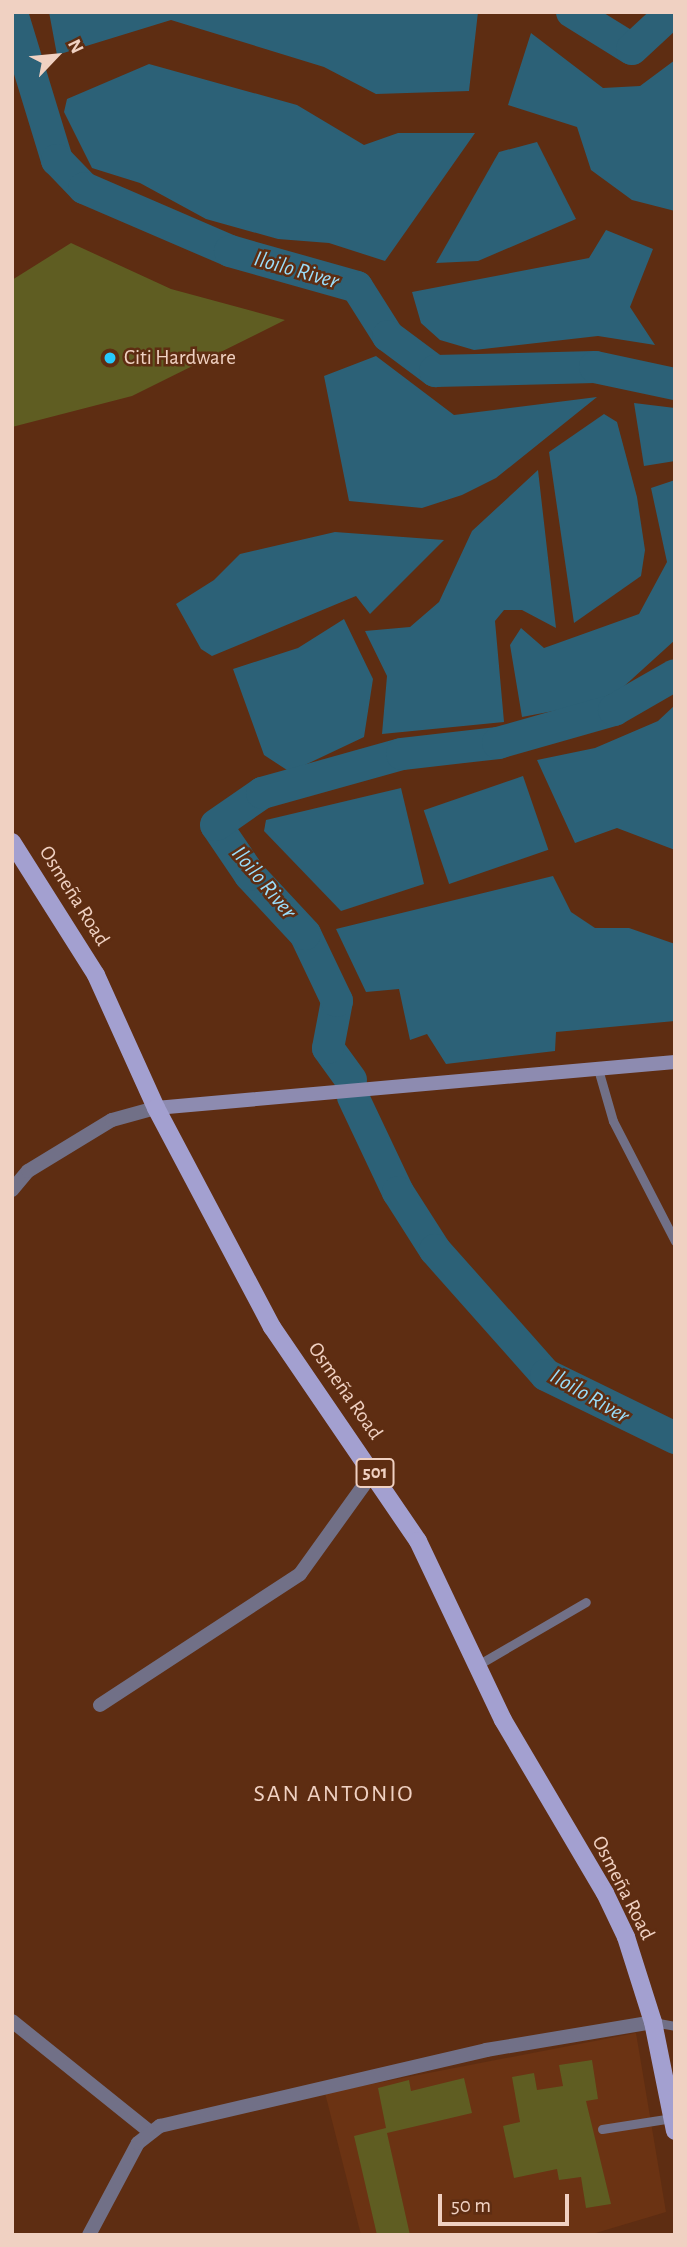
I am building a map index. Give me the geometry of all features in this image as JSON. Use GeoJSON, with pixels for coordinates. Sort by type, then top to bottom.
{"type":"FeatureCollection","features":[{"type":"Feature","properties":{"kind":"main road","name":"Osmeña Road"},"geometry":{"type":"LineString","coordinates":[[12,842],[96,975],[156,1108],[272,1327],[374,1471],[418,1541],[476,1666],[605,1894],[626,1937],[653,2022],[673,2125]]}},
{"type":"Feature","properties":{"kind":"street"},"geometry":{"type":"LineString","coordinates":[[12,1190],[28,1171],[112,1120],[156,1108],[675,1062]]}},
{"type":"Feature","properties":{"kind":"street"},"geometry":{"type":"LineString","coordinates":[[100,1705],[300,1574],[374,1471]]}},
{"type":"Feature","properties":{"kind":"street"},"geometry":{"type":"LineString","coordinates":[[12,2021],[149,2131]]}},
{"type":"Feature","properties":{"kind":"street"},"geometry":{"type":"LineString","coordinates":[[89,2235],[149,2131],[486,2050],[653,2022]]}},
{"type":"Feature","properties":{"kind":"lane"},"geometry":{"type":"LineString","coordinates":[[598,1069],[613,1121],[675,1241]]}},
{"type":"Feature","properties":{"kind":"lane"},"geometry":{"type":"LineString","coordinates":[[476,1666],[586,1602]]}},
{"type":"Feature","properties":{"kind":"lane"},"geometry":{"type":"LineString","coordinates":[[653,2022],[675,2026]]}},
{"type":"Feature","properties":{"kind":"lane"},"geometry":{"type":"LineString","coordinates":[[601,2129],[673,2125]]}},
{"type":"Feature","properties":{"kind":"shaded area"},"geometry":{"type":"Polygon","coordinates":[[[636,2033],[666,2212],[589,2235],[361,2235],[325,2093],[636,2033]]]}},
{"type":"Feature","properties":{"kind":"water"},"geometry":{"type":"Polygon","coordinates":[[[49,12],[478,12],[469,91],[376,94],[324,67],[171,20],[57,55],[49,12]]]}},
{"type":"Feature","properties":{"kind":"water"},"geometry":{"type":"Polygon","coordinates":[[[531,33],[603,88],[640,86],[675,60],[675,211],[632,200],[591,170],[577,127],[508,105],[531,33]]]}},
{"type":"Feature","properties":{"kind":"water"},"geometry":{"type":"Polygon","coordinates":[[[149,64],[297,105],[364,145],[398,133],[475,133],[385,261],[329,243],[278,239],[206,219],[140,183],[92,168],[64,112],[67,99],[149,64]]]}},
{"type":"Feature","properties":{"kind":"water"},"geometry":{"type":"Polygon","coordinates":[[[537,142],[576,219],[478,261],[436,263],[499,152],[537,142]]]}},
{"type":"Feature","properties":{"kind":"water"},"geometry":{"type":"Polygon","coordinates":[[[606,230],[653,249],[630,307],[655,345],[598,336],[474,350],[440,340],[421,323],[412,292],[589,258],[606,230]]]}},
{"type":"Feature","properties":{"kind":"water"},"geometry":{"type":"Polygon","coordinates":[[[376,356],[454,415],[597,397],[496,478],[462,495],[422,508],[349,501],[324,376],[376,356]]]}},
{"type":"Feature","properties":{"kind":"water"},"geometry":{"type":"Polygon","coordinates":[[[634,403],[675,408],[675,461],[644,466],[634,403]]]}},
{"type":"Feature","properties":{"kind":"water"},"geometry":{"type":"Polygon","coordinates":[[[604,414],[617,422],[637,497],[645,550],[641,576],[574,623],[549,452],[604,414]]]}},
{"type":"Feature","properties":{"kind":"water"},"geometry":{"type":"Polygon","coordinates":[[[538,470],[556,628],[522,610],[504,610],[495,621],[504,722],[382,734],[387,676],[365,631],[410,627],[439,602],[472,531],[538,470]]]}},
{"type":"Feature","properties":{"kind":"water"},"geometry":{"type":"Polygon","coordinates":[[[675,480],[675,640],[621,689],[590,704],[522,717],[510,645],[521,628],[544,648],[639,614],[667,562],[651,488],[675,480]]]}},
{"type":"Feature","properties":{"kind":"water"},"geometry":{"type":"Polygon","coordinates":[[[335,532],[444,540],[370,614],[356,596],[212,656],[201,649],[176,604],[214,580],[240,554],[335,532]]]}},
{"type":"Feature","properties":{"kind":"water"},"geometry":{"type":"Polygon","coordinates":[[[344,619],[373,679],[364,737],[290,772],[264,755],[233,669],[298,648],[344,619]]]}},
{"type":"Feature","properties":{"kind":"water"},"geometry":{"type":"Polygon","coordinates":[[[675,705],[675,850],[617,828],[575,843],[537,760],[595,748],[658,721],[675,705]]]}},
{"type":"Feature","properties":{"kind":"water"},"geometry":{"type":"Polygon","coordinates":[[[523,776],[548,850],[449,884],[424,810],[523,776]]]}},
{"type":"Feature","properties":{"kind":"water"},"geometry":{"type":"Polygon","coordinates":[[[401,788],[424,884],[341,911],[264,831],[266,820],[401,788]]]}},
{"type":"Feature","properties":{"kind":"water"},"geometry":{"type":"Polygon","coordinates":[[[553,876],[571,912],[595,928],[629,928],[675,944],[675,1021],[556,1032],[555,1051],[446,1064],[427,1034],[410,1040],[399,989],[366,992],[336,929],[553,876]]]}},
{"type":"Feature","properties":{"kind":"building","name":"Citi Hardware"},"geometry":{"type":"Polygon","coordinates":[[[71,243],[171,289],[285,320],[132,396],[12,427],[12,280],[71,243]]]}},
{"type":"Feature","properties":{"kind":"building"},"geometry":{"type":"Polygon","coordinates":[[[592,2060],[598,2099],[586,2101],[611,2204],[586,2208],[581,2177],[559,2180],[557,2169],[514,2178],[503,2126],[520,2122],[512,2077],[534,2073],[537,2090],[563,2086],[559,2065],[592,2060]]]}},
{"type":"Feature","properties":{"kind":"building"},"geometry":{"type":"Polygon","coordinates":[[[464,2078],[472,2113],[387,2133],[410,2235],[377,2235],[354,2136],[386,2128],[378,2088],[409,2080],[411,2091],[464,2078]]]}},
{"type":"Feature","properties":{"kind":"waterway","name":"Iloilo River"},"geometry":{"type":"LineString","coordinates":[[572,12],[632,49],[672,12]]}},
{"type":"Feature","properties":{"kind":"waterway","name":"Iloilo River"},"geometry":{"type":"LineString","coordinates":[[12,13],[57,160],[84,188],[230,251],[357,287],[388,336],[435,371],[595,367],[675,384]]}},
{"type":"Feature","properties":{"kind":"waterway","name":"Iloilo River"},"geometry":{"type":"LineString","coordinates":[[351,1080],[328,1048],[337,1001],[305,934],[250,875],[216,825],[262,793],[402,754],[498,743],[614,710],[675,675]]}},
{"type":"Feature","properties":{"kind":"waterway","name":"Iloilo River"},"geometry":{"type":"LineString","coordinates":[[353,1097],[398,1192],[435,1250],[546,1375],[675,1438]]}},
{"type":"Feature","properties":{"kind":"place","name":"Citi Hardware"},"geometry":{"type":"Point","coordinates":[110,358]}},
{"type":"Feature","properties":{"kind":"district","name":"SAN ANTONIO"},"geometry":{"type":"Point","coordinates":[334,1795]}}]}
